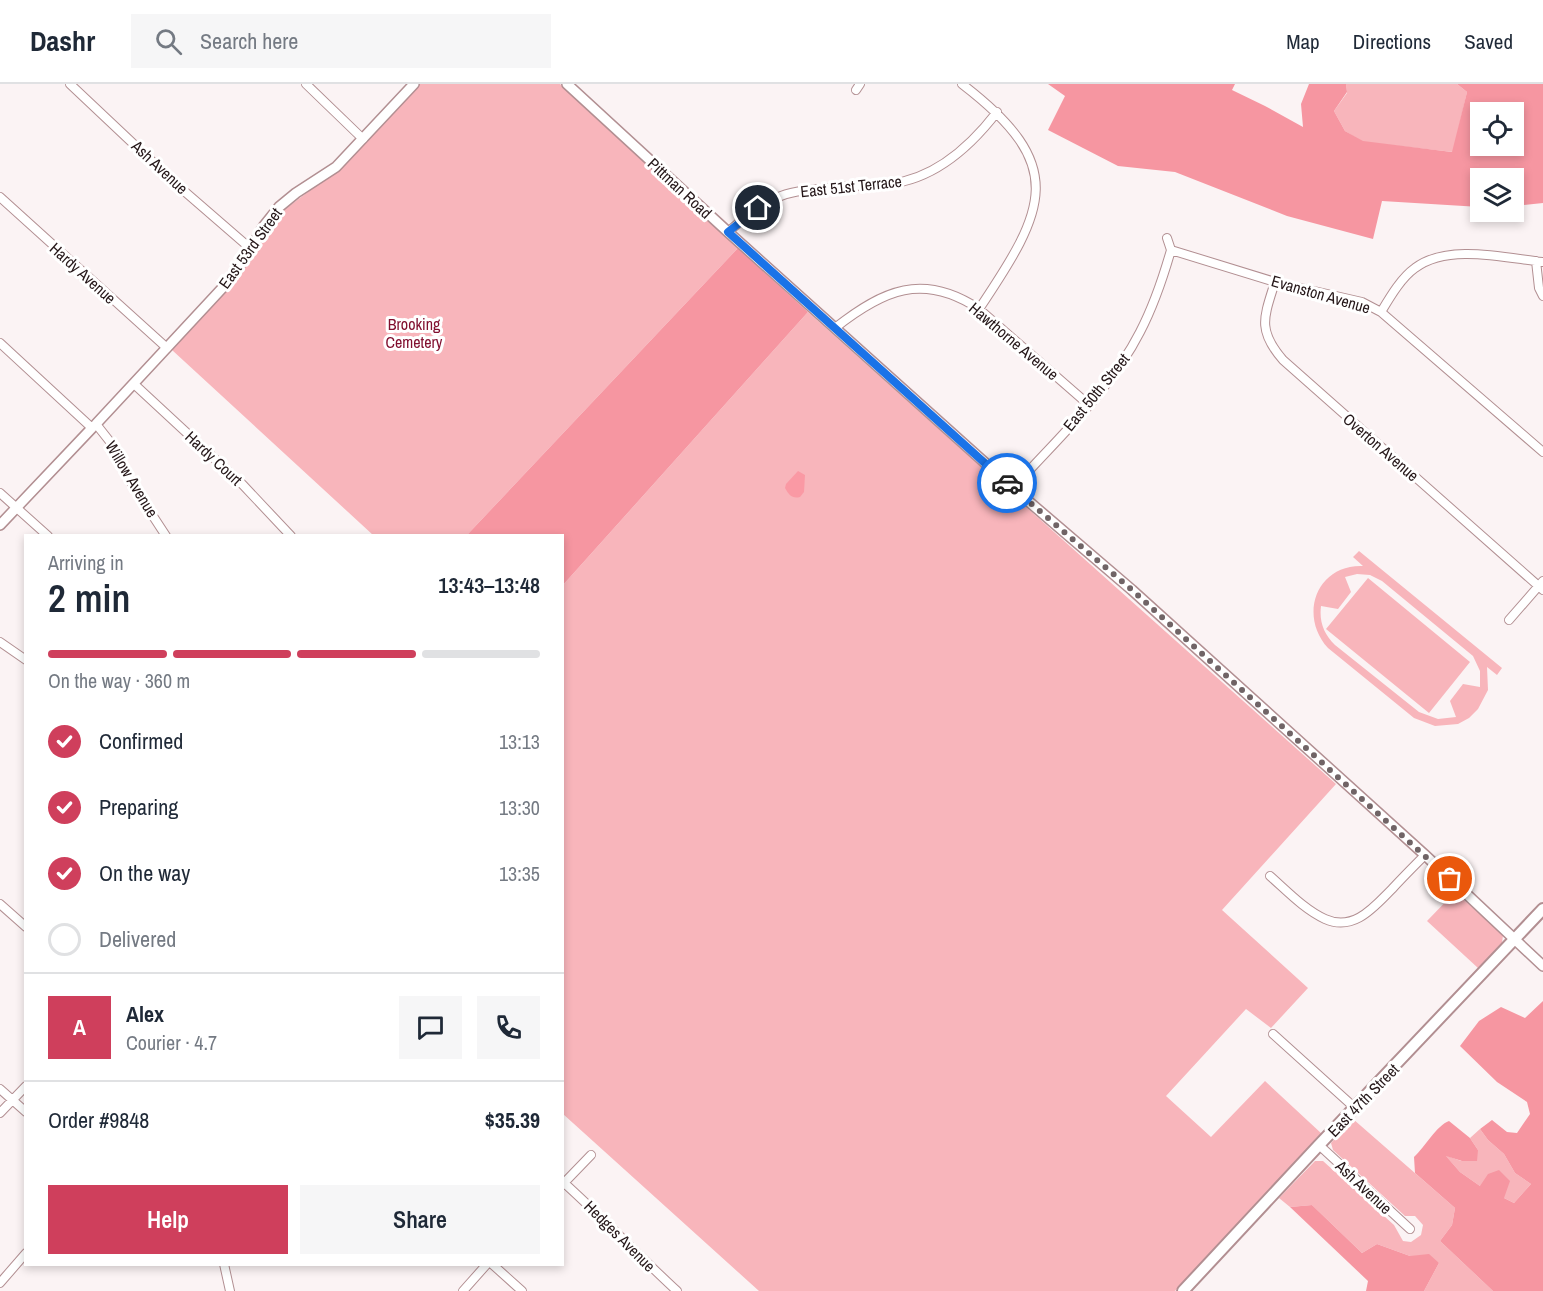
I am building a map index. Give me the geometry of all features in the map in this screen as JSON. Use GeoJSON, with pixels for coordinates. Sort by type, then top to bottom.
{"type":"FeatureCollection","features":[{"type":"Feature","properties":{"kind":"main road","name":"East 47th Street"},"geometry":{"type":"LineString","coordinates":[[1183,1291],[1318,1145],[1543,909]]}},
{"type":"Feature","properties":{"kind":"street","name":"Ash Avenue"},"geometry":{"type":"LineString","coordinates":[[70,84],[176,184],[251,249]]}},
{"type":"Feature","properties":{"kind":"street"},"geometry":{"type":"LineString","coordinates":[[306,84],[363,139]]}},
{"type":"Feature","properties":{"kind":"street","name":"East 53rd Street"},"geometry":{"type":"LineString","coordinates":[[0,525],[227,283],[251,249],[263,226],[279,207],[336,167],[414,84]]}},
{"type":"Feature","properties":{"kind":"street","name":"Pittman Road"},"geometry":{"type":"LineString","coordinates":[[567,84],[1012,488],[1140,597],[1425,855],[1543,966]]}},
{"type":"Feature","properties":{"kind":"street"},"geometry":{"type":"LineString","coordinates":[[962,84],[997,112],[1015,133],[1030,156],[1036,175],[1037,195],[1023,237],[1007,267],[979,309]]}},
{"type":"Feature","properties":{"kind":"street","name":"East 51st Terrace"},"geometry":{"type":"LineString","coordinates":[[728,232],[758,208],[790,193],[858,184],[889,184],[923,175],[966,148],[997,112]]}},
{"type":"Feature","properties":{"kind":"street","name":"Hardy Avenue"},"geometry":{"type":"LineString","coordinates":[[0,197],[167,348]]}},
{"type":"Feature","properties":{"kind":"street"},"geometry":{"type":"LineString","coordinates":[[1167,238],[1171,250]]}},
{"type":"Feature","properties":{"kind":"street","name":"Evanston Avenue"},"geometry":{"type":"LineString","coordinates":[[1171,250],[1275,282],[1362,302],[1381,312],[1543,452]]}},
{"type":"Feature","properties":{"kind":"street","name":"East 50th Street"},"geometry":{"type":"LineString","coordinates":[[1012,488],[1089,405],[1118,369],[1140,333],[1157,295],[1171,250]]}},
{"type":"Feature","properties":{"kind":"street"},"geometry":{"type":"LineString","coordinates":[[1381,312],[1415,267],[1431,260],[1461,254],[1539,261],[1539,288],[1543,296]]}},
{"type":"Feature","properties":{"kind":"street","name":"Overton Avenue"},"geometry":{"type":"LineString","coordinates":[[1275,282],[1264,323],[1270,346],[1542,586]]}},
{"type":"Feature","properties":{"kind":"street","name":"Hawthorne Avenue"},"geometry":{"type":"LineString","coordinates":[[835,328],[872,302],[891,294],[912,289],[932,288],[944,291],[964,299],[979,309],[1089,405]]}},
{"type":"Feature","properties":{"kind":"street","name":"Willow Avenue"},"geometry":{"type":"LineString","coordinates":[[0,343],[111,443],[132,484],[165,534]]}},
{"type":"Feature","properties":{"kind":"street","name":"Hardy Court"},"geometry":{"type":"LineString","coordinates":[[134,384],[243,485],[289,534]]}},
{"type":"Feature","properties":{"kind":"street"},"geometry":{"type":"LineString","coordinates":[[0,493],[46,534]]}},
{"type":"Feature","properties":{"kind":"street"},"geometry":{"type":"LineString","coordinates":[[1509,620],[1542,586]]}},
{"type":"Feature","properties":{"kind":"street"},"geometry":{"type":"LineString","coordinates":[[0,642],[24,659]]}},
{"type":"Feature","properties":{"kind":"street"},"geometry":{"type":"LineString","coordinates":[[1270,876],[1308,909],[1326,920],[1344,923],[1368,913],[1425,855]]}},
{"type":"Feature","properties":{"kind":"street"},"geometry":{"type":"LineString","coordinates":[[0,904],[24,925]]}},
{"type":"Feature","properties":{"kind":"street"},"geometry":{"type":"LineString","coordinates":[[1273,1034],[1355,1108]]}},
{"type":"Feature","properties":{"kind":"street"},"geometry":{"type":"LineString","coordinates":[[0,1113],[24,1088]]}},
{"type":"Feature","properties":{"kind":"street"},"geometry":{"type":"LineString","coordinates":[[0,1089],[24,1111]]}},
{"type":"Feature","properties":{"kind":"street","name":"Ash Avenue"},"geometry":{"type":"LineString","coordinates":[[1318,1145],[1410,1229]]}},
{"type":"Feature","properties":{"kind":"street"},"geometry":{"type":"LineString","coordinates":[[564,1182],[591,1155]]}},
{"type":"Feature","properties":{"kind":"street","name":"Hedges Avenue"},"geometry":{"type":"LineString","coordinates":[[564,1184],[604,1218],[644,1261],[677,1291]]}},
{"type":"Feature","properties":{"kind":"street"},"geometry":{"type":"LineString","coordinates":[[0,1283],[24,1255]]}},
{"type":"Feature","properties":{"kind":"street"},"geometry":{"type":"LineString","coordinates":[[224,1266],[230,1291]]}},
{"type":"Feature","properties":{"kind":"street"},"geometry":{"type":"LineString","coordinates":[[463,1291],[485,1266]]}},
{"type":"Feature","properties":{"kind":"street"},"geometry":{"type":"LineString","coordinates":[[494,1266],[522,1291]]}},
{"type":"Feature","properties":{"kind":"green space","name":"Brooking Cemetery"},"geometry":{"type":"Polygon","coordinates":[[[419,84],[560,84],[738,248],[468,534],[372,534],[172,350],[239,275],[280,213],[341,167],[419,84]]]}},
{"type":"Feature","properties":{"kind":"green space"},"geometry":{"type":"Polygon","coordinates":[[[1346,84],[1457,84],[1467,92],[1453,152],[1363,142],[1345,131],[1334,111],[1347,93],[1346,84]]]}},
{"type":"Feature","properties":{"kind":"green space"},"geometry":{"type":"Polygon","coordinates":[[[808,312],[1336,784],[1222,910],[1308,988],[1271,1028],[1246,1009],[1166,1096],[1211,1137],[1265,1081],[1322,1134],[1175,1291],[759,1291],[564,1115],[564,584],[808,312]]]}},
{"type":"Feature","properties":{"kind":"green space"},"geometry":{"type":"Polygon","coordinates":[[[1359,551],[1502,668],[1497,675],[1487,667],[1488,690],[1478,709],[1469,718],[1458,724],[1435,726],[1414,718],[1328,648],[1319,635],[1314,621],[1317,594],[1324,582],[1334,573],[1347,568],[1363,566],[1353,557],[1359,551]],[[1357,574],[1345,577],[1351,592],[1338,609],[1321,606],[1323,627],[1328,637],[1419,712],[1438,719],[1456,717],[1450,701],[1463,684],[1480,687],[1480,671],[1473,656],[1382,581],[1370,575],[1357,574]]]}},
{"type":"Feature","properties":{"kind":"green space"},"geometry":{"type":"Polygon","coordinates":[[[1368,578],[1470,662],[1429,713],[1326,629],[1368,578]]]}},
{"type":"Feature","properties":{"kind":"green space"},"geometry":{"type":"Polygon","coordinates":[[[1455,892],[1503,935],[1502,943],[1478,968],[1427,921],[1455,892]]]}},
{"type":"Feature","properties":{"kind":"green space"},"geometry":{"type":"Polygon","coordinates":[[[1353,1119],[1455,1208],[1452,1225],[1440,1241],[1493,1291],[1424,1291],[1439,1263],[1410,1256],[1377,1244],[1362,1253],[1312,1205],[1290,1207],[1279,1198],[1315,1161],[1323,1161],[1394,1225],[1403,1241],[1411,1242],[1421,1235],[1423,1225],[1415,1216],[1405,1216],[1333,1150],[1331,1143],[1353,1119]]]}},
{"type":"Feature","properties":{"kind":"green space"},"geometry":{"type":"Polygon","coordinates":[[[1480,1129],[1488,1140],[1504,1154],[1515,1173],[1531,1184],[1514,1203],[1480,1186],[1460,1172],[1445,1155],[1461,1161],[1478,1150],[1470,1138],[1480,1129]]]}},
{"type":"Feature","properties":{"kind":"shaded area"},"geometry":{"type":"Polygon","coordinates":[[[1048,84],[1235,84],[1232,90],[1303,127],[1301,104],[1309,84],[1346,84],[1347,92],[1334,111],[1345,131],[1363,141],[1452,152],[1467,92],[1457,84],[1543,84],[1543,203],[1524,205],[1524,168],[1470,168],[1470,206],[1382,201],[1373,239],[1287,216],[1175,172],[1118,166],[1048,130],[1065,96],[1048,84]]]}},
{"type":"Feature","properties":{"kind":"shaded area"},"geometry":{"type":"Polygon","coordinates":[[[738,248],[808,312],[564,584],[564,534],[468,534],[738,248]]]}},
{"type":"Feature","properties":{"kind":"shaded area"},"geometry":{"type":"Polygon","coordinates":[[[798,471],[805,475],[804,492],[800,497],[793,497],[785,488],[798,471]]]}},
{"type":"Feature","properties":{"kind":"shaded area"},"geometry":{"type":"Polygon","coordinates":[[[1543,1001],[1543,1291],[1493,1291],[1440,1241],[1452,1225],[1455,1208],[1415,1173],[1414,1157],[1440,1127],[1449,1121],[1470,1138],[1478,1150],[1477,1161],[1462,1161],[1446,1156],[1460,1172],[1480,1186],[1488,1174],[1499,1170],[1510,1181],[1504,1198],[1514,1203],[1531,1184],[1515,1173],[1504,1154],[1488,1140],[1480,1129],[1492,1120],[1507,1132],[1517,1133],[1530,1114],[1527,1102],[1497,1082],[1460,1046],[1479,1021],[1501,1007],[1525,1018],[1543,1001]]]}},
{"type":"Feature","properties":{"kind":"shaded area"},"geometry":{"type":"Polygon","coordinates":[[[1312,1205],[1362,1253],[1377,1244],[1410,1256],[1429,1254],[1439,1263],[1424,1291],[1366,1291],[1368,1281],[1290,1207],[1312,1205]]]}},
{"type":"Feature","properties":{"kind":"way so far"},"geometry":{"type":"LineString","coordinates":[[1007,483],[1132,590],[1450,879]]}},
{"type":"Feature","properties":{"kind":"route"},"geometry":{"type":"LineString","coordinates":[[758,208],[728,232],[1007,483]]}}]}
